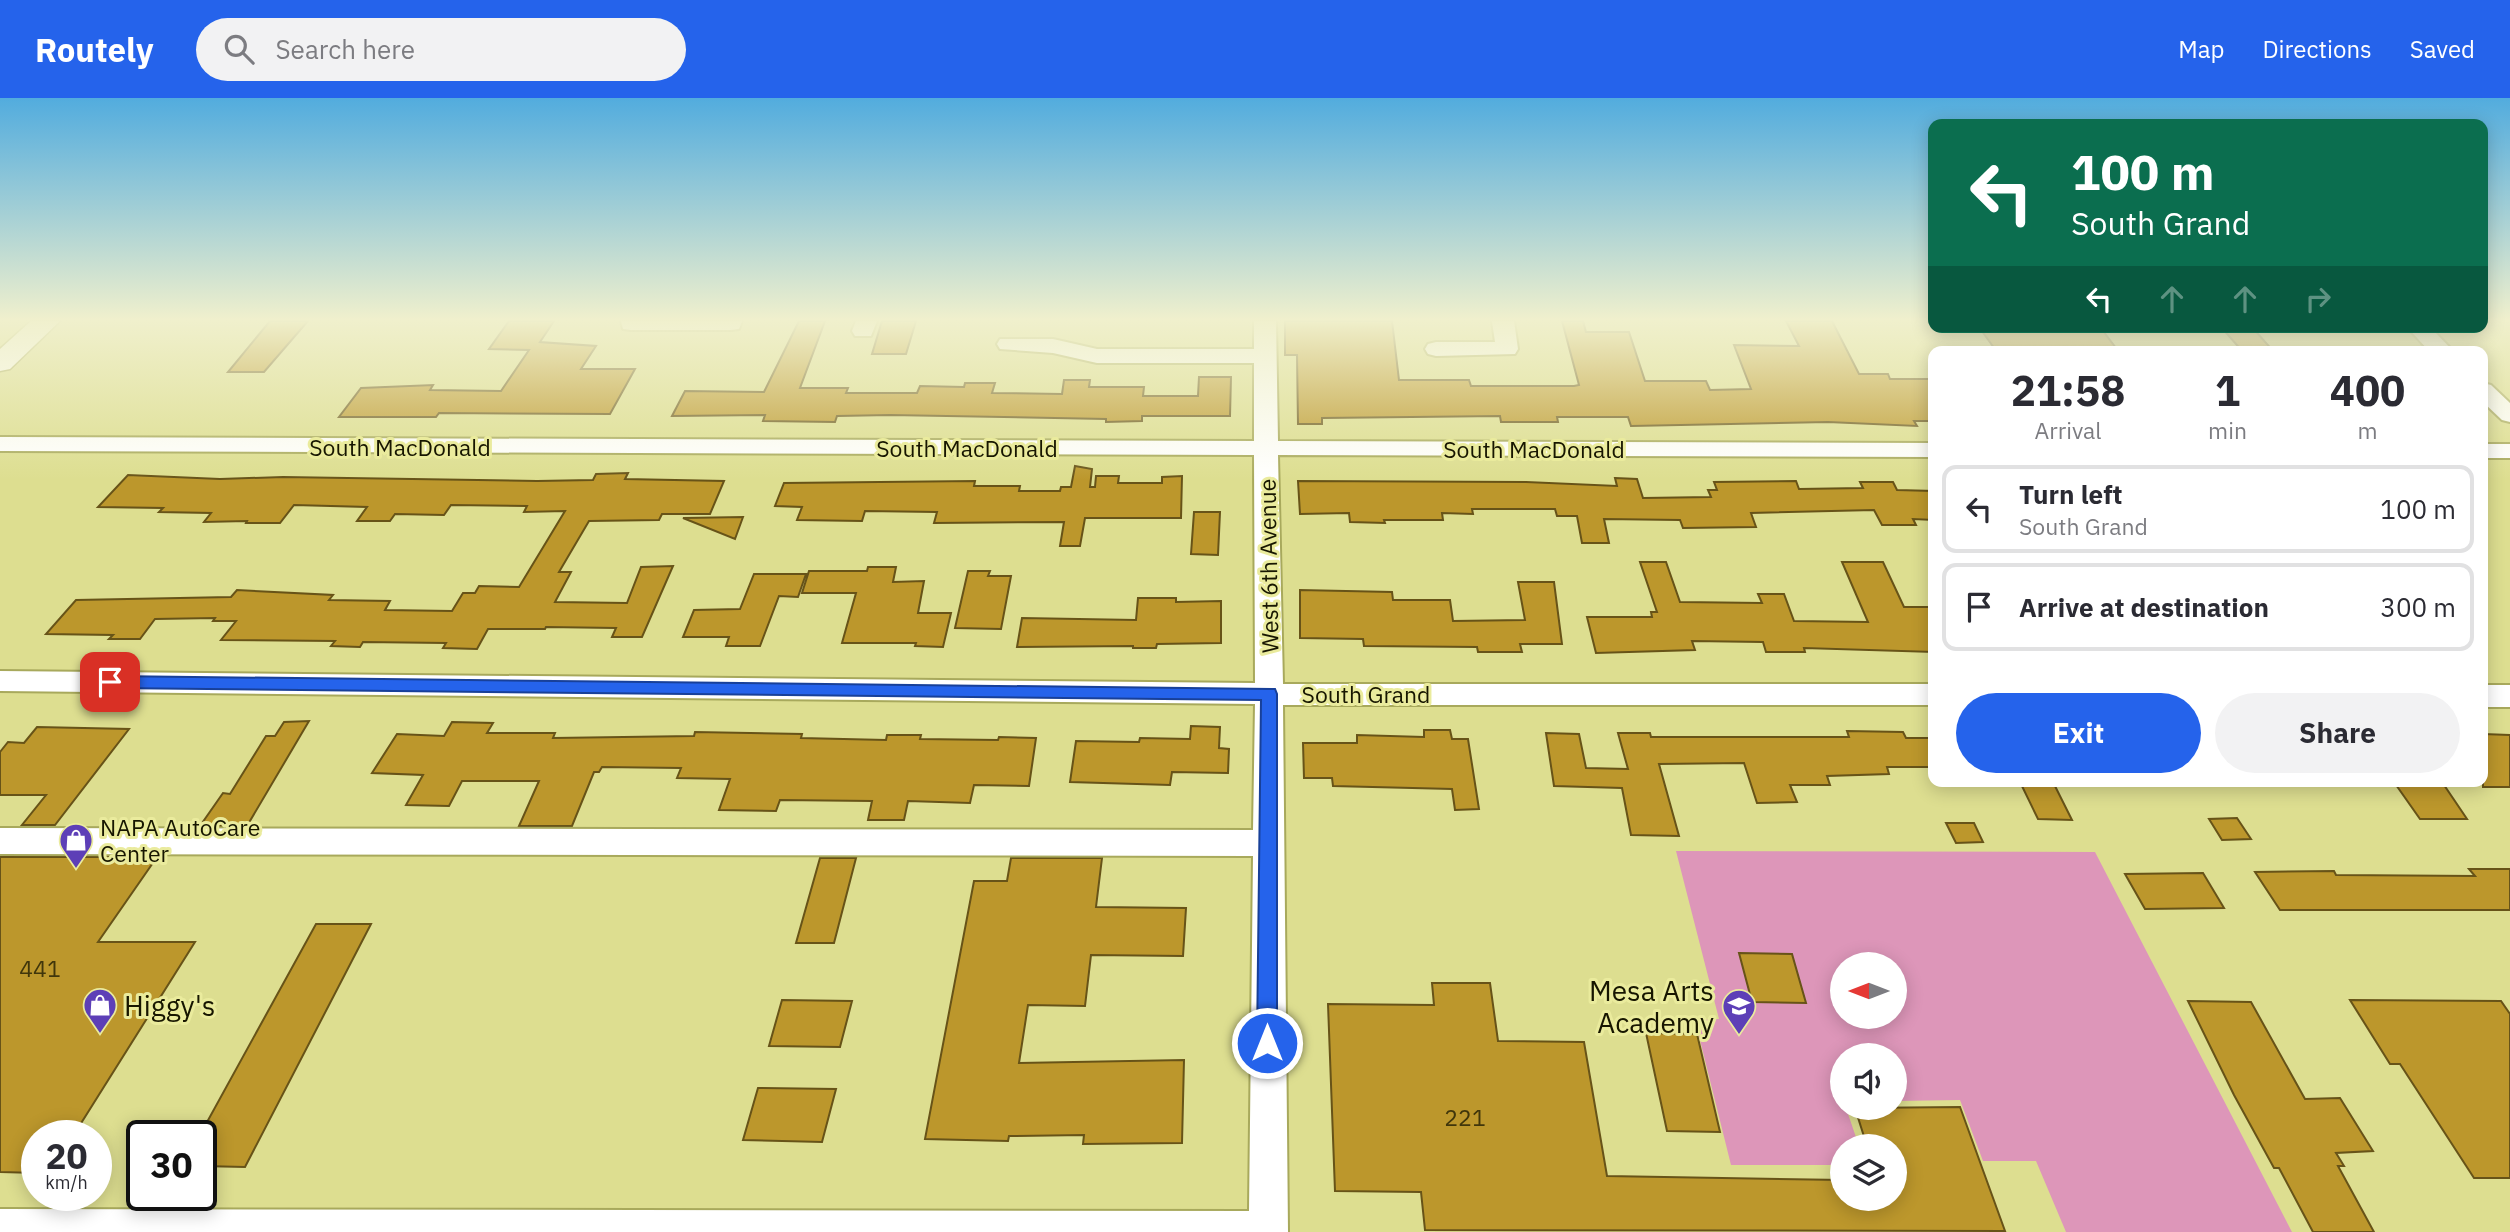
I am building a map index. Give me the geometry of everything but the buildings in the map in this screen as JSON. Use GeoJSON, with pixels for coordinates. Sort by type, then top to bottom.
{"type":"FeatureCollection","features":[{"type":"Feature","properties":{"kind":"street","name":"West 6th Avenue"},"geometry":{"type":"LineString","coordinates":[[1266,374],[1269,694],[1268,1231]]}},
{"type":"Feature","properties":{"kind":"street"},"geometry":{"type":"LineString","coordinates":[[2488,395],[2510,415]]}},
{"type":"Feature","properties":{"kind":"street","name":"South MacDonald"},"geometry":{"type":"LineString","coordinates":[[0,444],[1928,450]]}},
{"type":"Feature","properties":{"kind":"street"},"geometry":{"type":"LineString","coordinates":[[2488,451],[2510,451]]}},
{"type":"Feature","properties":{"kind":"street","name":"South Grand"},"geometry":{"type":"LineString","coordinates":[[0,681],[1269,694],[1928,695]]}},
{"type":"Feature","properties":{"kind":"street"},"geometry":{"type":"LineString","coordinates":[[2488,696],[2510,696]]}},
{"type":"Feature","properties":{"kind":"street"},"geometry":{"type":"LineString","coordinates":[[0,841],[1268,843]]}},
{"type":"Feature","properties":{"kind":"street"},"geometry":{"type":"LineString","coordinates":[[0,1229],[1268,1231]]}},
{"type":"Feature","properties":{"kind":"shaded area"},"geometry":{"type":"Polygon","coordinates":[[[1676,851],[2095,852],[2292,1232],[2066,1232],[2036,1161],[1983,1161],[1960,1100],[1907,1101],[1907,1043],[1830,1043],[1830,1120],[1850,1120],[1855,1134],[1830,1134],[1830,1165],[1731,1165],[1695,1020],[1719,1019],[1676,851]]]}},
{"type":"Feature","properties":{"kind":"place","name":"NAPA AutoCare Center"},"geometry":{"type":"Point","coordinates":[76,870]}},
{"type":"Feature","properties":{"kind":"place","name":"Higgy's"},"geometry":{"type":"Point","coordinates":[100,1035]}},
{"type":"Feature","properties":{"kind":"place","name":"Mesa Arts Academy"},"geometry":{"type":"Point","coordinates":[1739,1036]}},
{"type":"Feature","properties":{"kind":"route"},"geometry":{"type":"LineString","coordinates":[[110,682],[1269,694],[1267,1043]]}}]}
